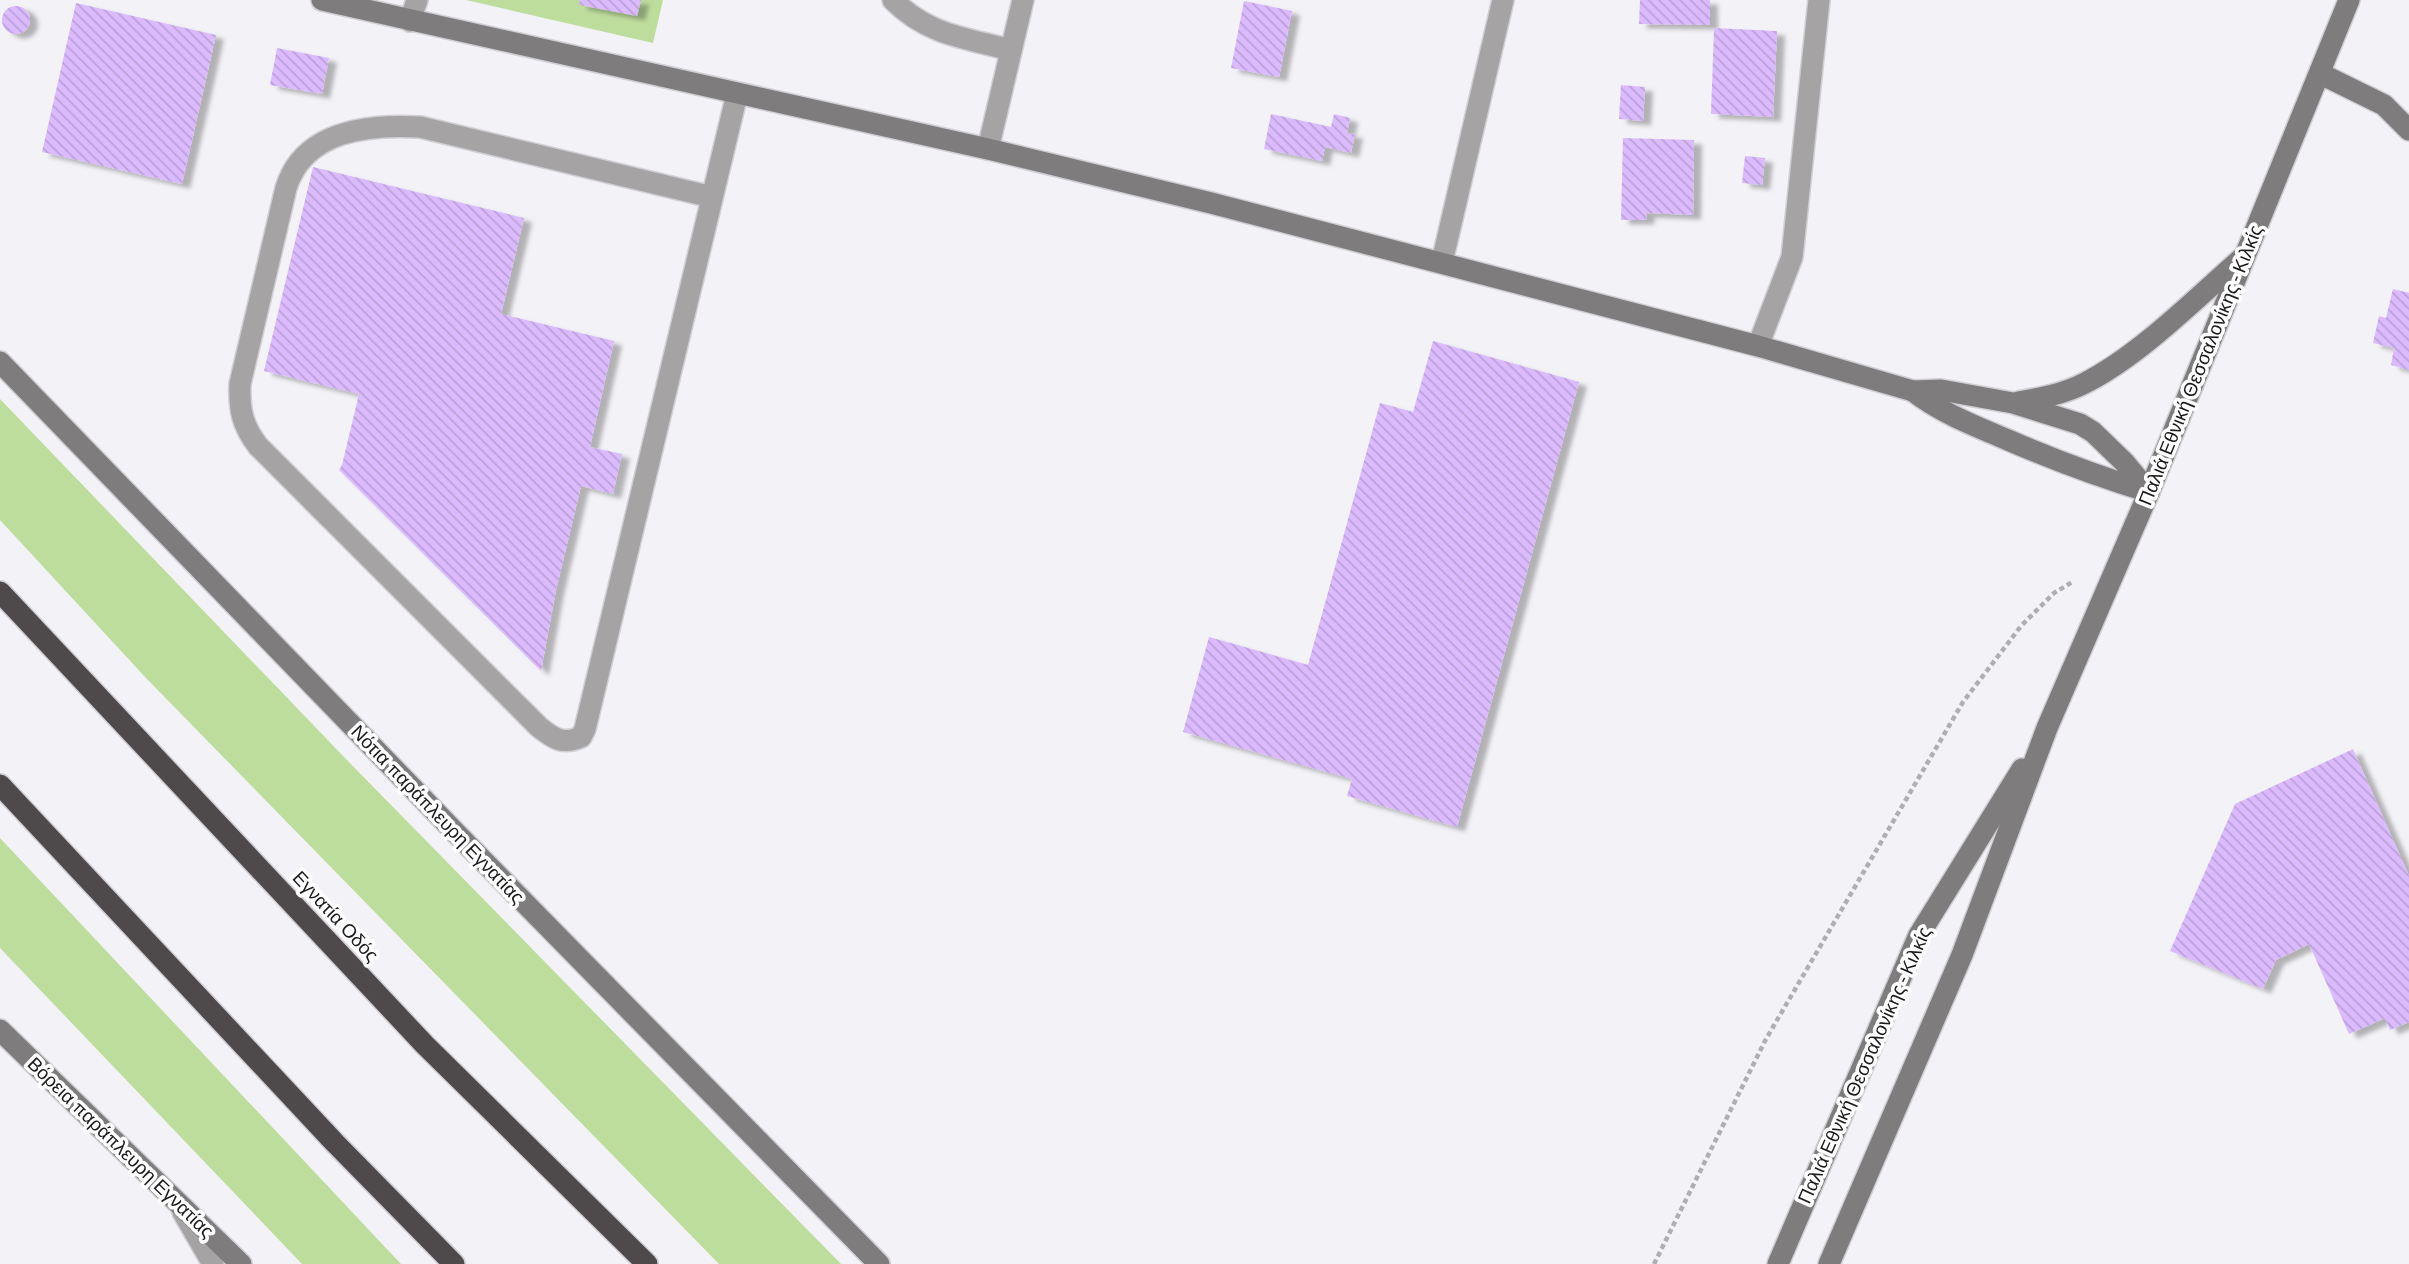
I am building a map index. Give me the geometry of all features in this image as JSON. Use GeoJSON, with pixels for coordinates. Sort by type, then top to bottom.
{"type":"FeatureCollection","features":[{"type":"Feature","properties":{"kind":"highway","name":"Εγνατία Οδός"},"geometry":{"type":"LineString","coordinates":[[0,592],[425,1045],[646,1264]]}},
{"type":"Feature","properties":{"kind":"highway"},"geometry":{"type":"LineString","coordinates":[[0,785],[335,1143],[454,1264]]}},
{"type":"Feature","properties":{"kind":"street"},"geometry":{"type":"LineString","coordinates":[[322,0],[988,149],[1211,203],[1758,346],[1913,391],[1941,390],[2013,403],[2080,424],[2124,462],[2148,492]]}},
{"type":"Feature","properties":{"kind":"street"},"geometry":{"type":"LineString","coordinates":[[410,21],[417,0]]}},
{"type":"Feature","properties":{"kind":"street"},"geometry":{"type":"LineString","coordinates":[[893,0],[915,20],[933,30],[1011,50]]}},
{"type":"Feature","properties":{"kind":"street"},"geometry":{"type":"LineString","coordinates":[[988,149],[1023,0]]}},
{"type":"Feature","properties":{"kind":"street"},"geometry":{"type":"LineString","coordinates":[[1442,262],[1503,0]]}},
{"type":"Feature","properties":{"kind":"street"},"geometry":{"type":"LineString","coordinates":[[1758,346],[1792,257],[1819,0]]}},
{"type":"Feature","properties":{"kind":"street","name":"Παλιά Εθνική Θεσσαλονίκης - Κιλκίς"},"geometry":{"type":"LineString","coordinates":[[1829,1264],[1962,955],[2047,728],[2148,492],[2349,0]]}},
{"type":"Feature","properties":{"kind":"street"},"geometry":{"type":"LineString","coordinates":[[2321,74],[2384,105],[2409,130]]}},
{"type":"Feature","properties":{"kind":"street"},"geometry":{"type":"LineString","coordinates":[[712,197],[421,127],[390,125],[359,128],[316,146],[300,159],[286,188],[240,384],[241,419],[258,446],[539,727],[560,740],[570,742],[582,737],[585,729],[737,94]]}},
{"type":"Feature","properties":{"kind":"street"},"geometry":{"type":"LineString","coordinates":[[2013,403],[2061,393],[2110,368],[2245,255]]}},
{"type":"Feature","properties":{"kind":"street","name":"Νότια παράπλευρη Εγνατίας"},"geometry":{"type":"LineString","coordinates":[[0,362],[879,1264]]}},
{"type":"Feature","properties":{"kind":"street"},"geometry":{"type":"LineString","coordinates":[[1913,391],[1931,406],[2046,457],[2148,492]]}},
{"type":"Feature","properties":{"kind":"street","name":"Παλιά Εθνική Θεσσαλονίκης - Κιλκίς"},"geometry":{"type":"LineString","coordinates":[[1778,1264],[1919,935],[2047,728]]}},
{"type":"Feature","properties":{"kind":"street","name":"Βόρεια παράπλευρη Εγνατίας"},"geometry":{"type":"LineString","coordinates":[[0,1030],[241,1264]]}},
{"type":"Feature","properties":{"kind":"street"},"geometry":{"type":"LineString","coordinates":[[176,1201],[213,1264]]}},
{"type":"Feature","properties":{"kind":"path"},"geometry":{"type":"LineString","coordinates":[[1654,1264],[1766,1039],[1963,702],[2021,626],[2054,593],[2077,580],[2114,573]]}},
{"type":"Feature","properties":{"kind":"green space"},"geometry":{"type":"Polygon","coordinates":[[[466,0],[663,0],[653,43],[466,0]]]}},
{"type":"Feature","properties":{"kind":"green space"},"geometry":{"type":"Polygon","coordinates":[[[0,399],[344,757],[841,1264],[719,1264],[146,678],[0,520],[0,399]]]}},
{"type":"Feature","properties":{"kind":"green space"},"geometry":{"type":"Polygon","coordinates":[[[0,838],[401,1264],[302,1264],[0,948],[0,838]]]}},
{"type":"Feature","properties":{"kind":"building"},"geometry":{"type":"Polygon","coordinates":[[[580,0],[641,0],[637,16],[579,5],[580,0]]]}},
{"type":"Feature","properties":{"kind":"building"},"geometry":{"type":"Polygon","coordinates":[[[1640,0],[1710,0],[1710,25],[1639,24],[1640,0]]]}},
{"type":"Feature","properties":{"kind":"building"},"geometry":{"type":"Polygon","coordinates":[[[1244,1],[1292,11],[1279,77],[1231,68],[1244,1]]]}},
{"type":"Feature","properties":{"kind":"building"},"geometry":{"type":"Polygon","coordinates":[[[76,3],[216,35],[182,184],[42,152],[76,3]]]}},
{"type":"Feature","properties":{"kind":"building"},"geometry":{"type":"Polygon","coordinates":[[[16,6],[26,10],[30,20],[26,30],[16,34],[6,30],[2,20],[6,10],[16,6]]]}},
{"type":"Feature","properties":{"kind":"building"},"geometry":{"type":"Polygon","coordinates":[[[1714,28],[1777,31],[1773,117],[1711,114],[1714,28]]]}},
{"type":"Feature","properties":{"kind":"building"},"geometry":{"type":"Polygon","coordinates":[[[277,48],[329,58],[322,94],[270,85],[277,48]]]}},
{"type":"Feature","properties":{"kind":"building"},"geometry":{"type":"Polygon","coordinates":[[[1621,85],[1645,87],[1643,121],[1619,119],[1621,85]]]}},
{"type":"Feature","properties":{"kind":"building"},"geometry":{"type":"Polygon","coordinates":[[[1271,114],[1331,127],[1334,114],[1350,118],[1347,133],[1355,134],[1351,153],[1325,147],[1322,161],[1264,149],[1271,114]]]}},
{"type":"Feature","properties":{"kind":"building"},"geometry":{"type":"Polygon","coordinates":[[[1623,138],[1694,140],[1693,215],[1647,213],[1646,220],[1621,220],[1623,138]]]}},
{"type":"Feature","properties":{"kind":"building"},"geometry":{"type":"Polygon","coordinates":[[[1745,156],[1765,158],[1762,185],[1742,183],[1745,156]]]}},
{"type":"Feature","properties":{"kind":"building"},"geometry":{"type":"Polygon","coordinates":[[[313,167],[524,218],[501,314],[614,341],[590,447],[622,454],[613,494],[581,486],[556,590],[541,671],[339,470],[359,394],[264,371],[313,167]]]}},
{"type":"Feature","properties":{"kind":"building"},"geometry":{"type":"Polygon","coordinates":[[[2393,289],[2409,293],[2409,370],[2391,365],[2394,348],[2373,343],[2379,316],[2386,318],[2393,289]]]}},
{"type":"Feature","properties":{"kind":"building"},"geometry":{"type":"Polygon","coordinates":[[[1433,341],[1579,382],[1457,827],[1347,796],[1352,779],[1183,732],[1209,637],[1308,665],[1380,403],[1413,412],[1433,341]]]}},
{"type":"Feature","properties":{"kind":"building"},"geometry":{"type":"Polygon","coordinates":[[[2353,749],[2409,876],[2409,1022],[2390,1030],[2385,1018],[2349,1034],[2309,944],[2276,960],[2263,989],[2170,951],[2235,804],[2353,749]]]}}]}
